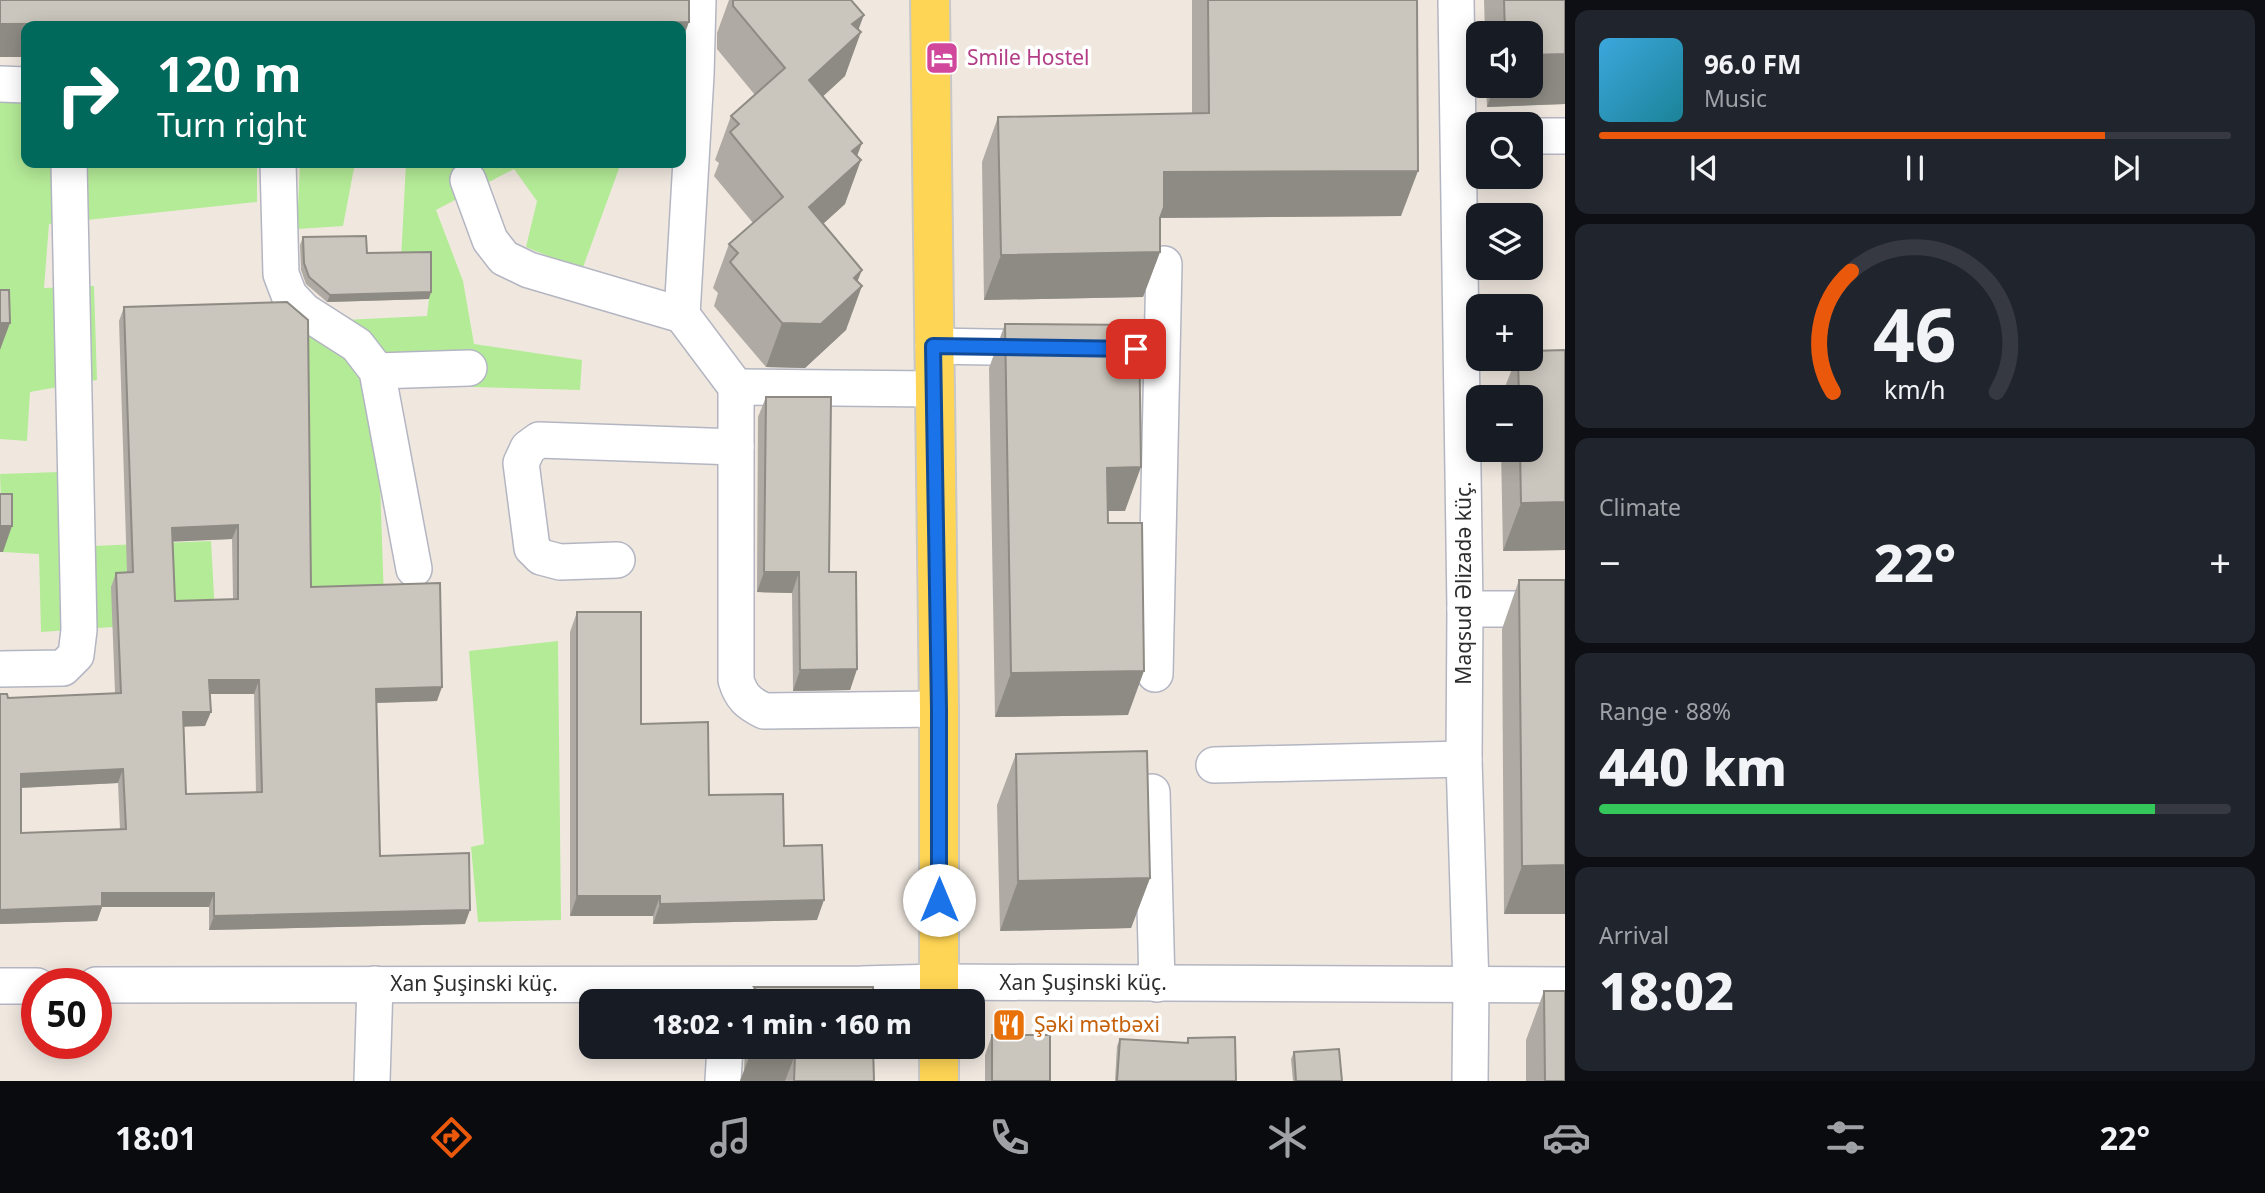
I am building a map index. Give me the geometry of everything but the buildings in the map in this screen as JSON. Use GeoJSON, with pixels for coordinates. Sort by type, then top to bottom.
{"type":"FeatureCollection","features":[{"type":"Feature","properties":{"kind":"main road"},"geometry":{"type":"LineString","coordinates":[[930,0],[939,709],[939,989]]}},
{"type":"Feature","properties":{"kind":"main road"},"geometry":{"type":"LineString","coordinates":[[939,1059],[939,1081]]}},
{"type":"Feature","properties":{"kind":"street"},"geometry":{"type":"LineString","coordinates":[[682,315],[689,75],[698,0]]}},
{"type":"Feature","properties":{"kind":"street","name":"Maqsud Əlizadə küç."},"geometry":{"type":"LineString","coordinates":[[1456,0],[1466,114]]}},
{"type":"Feature","properties":{"kind":"street"},"geometry":{"type":"LineString","coordinates":[[0,84],[21,85]]}},
{"type":"Feature","properties":{"kind":"street"},"geometry":{"type":"LineString","coordinates":[[1543,136],[1565,135]]}},
{"type":"Feature","properties":{"kind":"street"},"geometry":{"type":"LineString","coordinates":[[0,669],[63,668],[76,655],[79,630],[69,168]]}},
{"type":"Feature","properties":{"kind":"street"},"geometry":{"type":"LineString","coordinates":[[278,168],[281,274],[289,295],[304,311],[357,345],[377,371],[414,569]]}},
{"type":"Feature","properties":{"kind":"street"},"geometry":{"type":"LineString","coordinates":[[468,180],[490,240],[504,258],[529,270],[682,315],[736,387],[736,680],[741,695],[749,704],[764,711],[939,709]]}},
{"type":"Feature","properties":{"kind":"street","name":"Maqsud Əlizadə küç."},"geometry":{"type":"LineString","coordinates":[[1468,189],[1464,759],[1471,986],[1470,1081]]}},
{"type":"Feature","properties":{"kind":"street"},"geometry":{"type":"LineString","coordinates":[[1155,674],[1148,349],[1164,264]]}},
{"type":"Feature","properties":{"kind":"street"},"geometry":{"type":"LineString","coordinates":[[933,346],[1081,348]]}},
{"type":"Feature","properties":{"kind":"street"},"geometry":{"type":"LineString","coordinates":[[377,371],[469,368]]}},
{"type":"Feature","properties":{"kind":"street"},"geometry":{"type":"LineString","coordinates":[[736,387],[933,388]]}},
{"type":"Feature","properties":{"kind":"street"},"geometry":{"type":"LineString","coordinates":[[617,561],[560,562],[541,557],[532,548],[521,463],[528,448],[539,440],[736,447]]}},
{"type":"Feature","properties":{"kind":"street"},"geometry":{"type":"LineString","coordinates":[[1465,609],[1565,609]]}},
{"type":"Feature","properties":{"kind":"street"},"geometry":{"type":"LineString","coordinates":[[1214,765],[1464,759]]}},
{"type":"Feature","properties":{"kind":"street"},"geometry":{"type":"LineString","coordinates":[[1152,792],[1157,984]]}},
{"type":"Feature","properties":{"kind":"street"},"geometry":{"type":"LineString","coordinates":[[372,1081],[375,984]]}},
{"type":"Feature","properties":{"kind":"street","name":"Xan Şuşinski küç."},"geometry":{"type":"LineString","coordinates":[[112,985],[375,984],[591,989]]}},
{"type":"Feature","properties":{"kind":"street","name":"Xan Şuşinski küç."},"geometry":{"type":"LineString","coordinates":[[773,989],[862,984],[910,989]]}},
{"type":"Feature","properties":{"kind":"street","name":"Xan Şuşinski küç."},"geometry":{"type":"LineString","coordinates":[[985,990],[1157,984],[1565,985]]}},
{"type":"Feature","properties":{"kind":"street"},"geometry":{"type":"LineString","coordinates":[[0,986],[21,986]]}},
{"type":"Feature","properties":{"kind":"street"},"geometry":{"type":"LineString","coordinates":[[723,1081],[724,1059]]}},
{"type":"Feature","properties":{"kind":"green space"},"geometry":{"type":"Polygon","coordinates":[[[0,100],[21,100],[21,168],[257,168],[257,202],[49,224],[44,288],[94,286],[97,380],[30,392],[27,441],[0,439],[0,100]]]}},
{"type":"Feature","properties":{"kind":"green space"},"geometry":{"type":"Polygon","coordinates":[[[300,168],[354,168],[343,226],[297,229],[300,168]]]}},
{"type":"Feature","properties":{"kind":"green space"},"geometry":{"type":"Polygon","coordinates":[[[406,168],[619,168],[582,270],[526,247],[537,201],[514,169],[436,210],[463,281],[474,344],[582,360],[580,390],[400,385],[395,418],[378,424],[384,599],[306,603],[302,322],[427,316],[429,299],[401,260],[406,168]]]}},
{"type":"Feature","properties":{"kind":"green space"},"geometry":{"type":"Polygon","coordinates":[[[89,471],[93,546],[211,541],[215,614],[113,627],[41,632],[39,554],[3,552],[0,474],[89,471]]]}},
{"type":"Feature","properties":{"kind":"green space"},"geometry":{"type":"Polygon","coordinates":[[[558,641],[561,920],[478,922],[471,847],[484,844],[469,651],[558,641]]]}},
{"type":"Feature","properties":{"kind":"place","name":"Smile Hostel"},"geometry":{"type":"Point","coordinates":[942,58]}},
{"type":"Feature","properties":{"kind":"place","name":"Şəki mətbəxi"},"geometry":{"type":"Point","coordinates":[1009,1025]}},
{"type":"Feature","properties":{"kind":"route"},"geometry":{"type":"LineString","coordinates":[[939,900],[933,346],[1136,349]]}}]}
